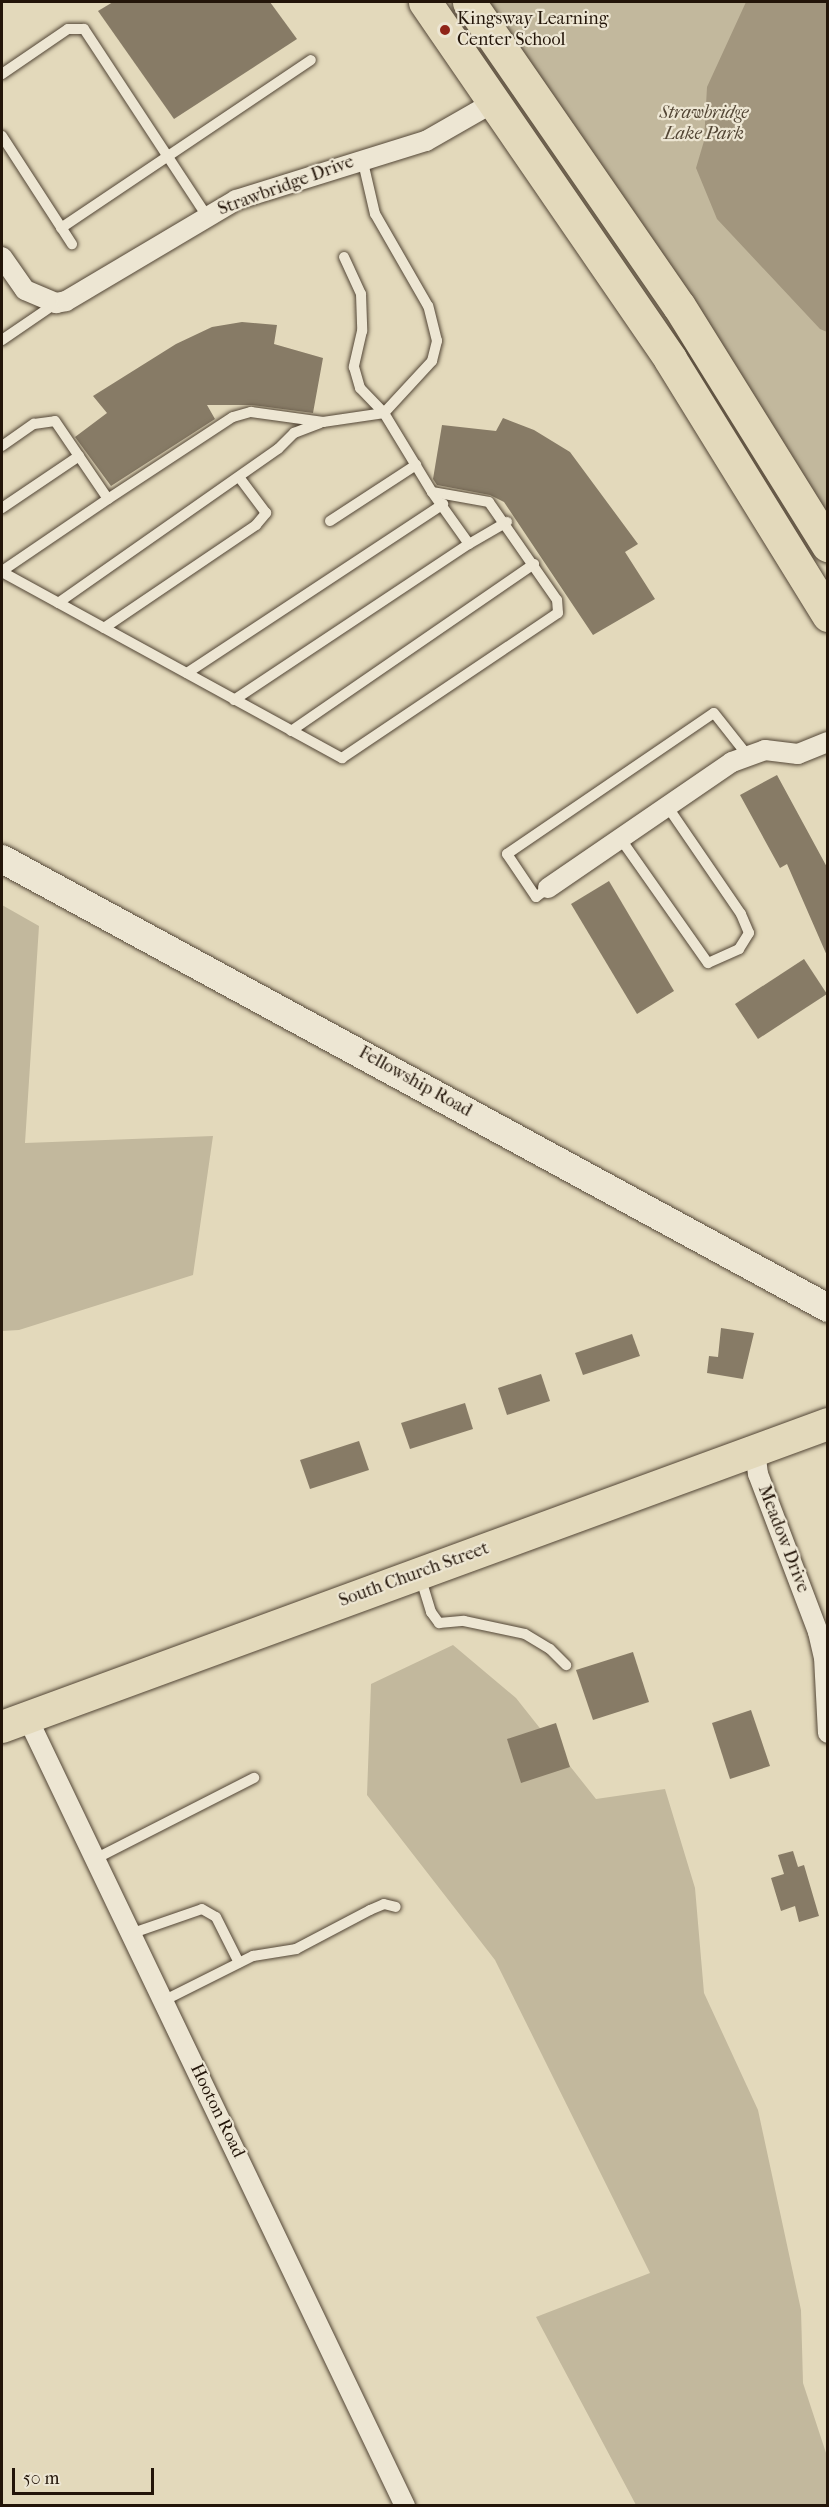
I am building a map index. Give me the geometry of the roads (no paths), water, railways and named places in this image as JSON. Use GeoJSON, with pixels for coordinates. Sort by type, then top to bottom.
{"type":"FeatureCollection","features":[{"type":"Feature","properties":{"kind":"highway"},"geometry":{"type":"LineString","coordinates":[[425,2],[670,359],[828,615]]}},
{"type":"Feature","properties":{"kind":"highway"},"geometry":{"type":"LineString","coordinates":[[469,2],[679,306],[828,545]]}},
{"type":"Feature","properties":{"kind":"main road","name":"South Church Street"},"geometry":{"type":"LineString","coordinates":[[14,1722],[828,1424]]}},
{"type":"Feature","properties":{"kind":"street","name":"Strawbridge Drive"},"geometry":{"type":"LineString","coordinates":[[56,303],[109,279],[206,215],[255,193],[362,158],[435,138],[494,102]]}},
{"type":"Feature","properties":{"kind":"street"},"geometry":{"type":"LineString","coordinates":[[2,257],[25,290],[56,303]]}},
{"type":"Feature","properties":{"kind":"street"},"geometry":{"type":"LineString","coordinates":[[548,888],[732,762],[765,750],[798,754],[828,742]]}},
{"type":"Feature","properties":{"kind":"street","name":"Fellowship Road"},"geometry":{"type":"LineString","coordinates":[[2,859],[828,1308]]}},
{"type":"Feature","properties":{"kind":"street","name":"Meadow Drive"},"geometry":{"type":"LineString","coordinates":[[754,1450],[758,1474],[818,1632],[824,1657],[828,1733]]}},
{"type":"Feature","properties":{"kind":"street","name":"Hooton Road"},"geometry":{"type":"LineString","coordinates":[[14,1722],[93,1860],[130,1934],[405,2505]]}},
{"type":"Feature","properties":{"kind":"lane"},"geometry":{"type":"LineString","coordinates":[[2,74],[68,29],[84,29],[206,215]]}},
{"type":"Feature","properties":{"kind":"lane"},"geometry":{"type":"LineString","coordinates":[[61,228],[311,60]]}},
{"type":"Feature","properties":{"kind":"lane"},"geometry":{"type":"LineString","coordinates":[[2,136],[72,244]]}},
{"type":"Feature","properties":{"kind":"lane"},"geometry":{"type":"LineString","coordinates":[[58,603],[239,477],[294,433],[323,422],[384,413],[425,369],[437,341],[428,306],[375,214],[362,158]]}},
{"type":"Feature","properties":{"kind":"lane"},"geometry":{"type":"LineString","coordinates":[[344,257],[361,294],[362,331],[354,367],[360,388],[384,413],[432,492],[443,504],[469,544]]}},
{"type":"Feature","properties":{"kind":"lane"},"geometry":{"type":"LineString","coordinates":[[2,340],[56,303]]}},
{"type":"Feature","properties":{"kind":"lane"},"geometry":{"type":"LineString","coordinates":[[323,422],[251,412],[232,417],[2,572],[342,758],[558,613],[557,600],[507,522],[489,502],[432,492]]}},
{"type":"Feature","properties":{"kind":"lane"},"geometry":{"type":"LineString","coordinates":[[2,446],[34,424],[55,421],[108,499]]}},
{"type":"Feature","properties":{"kind":"lane"},"geometry":{"type":"LineString","coordinates":[[2,508],[79,456]]}},
{"type":"Feature","properties":{"kind":"lane"},"geometry":{"type":"LineString","coordinates":[[330,521],[416,465]]}},
{"type":"Feature","properties":{"kind":"lane"},"geometry":{"type":"LineString","coordinates":[[104,628],[256,525],[266,513],[239,477]]}},
{"type":"Feature","properties":{"kind":"lane"},"geometry":{"type":"LineString","coordinates":[[187,673],[443,504]]}},
{"type":"Feature","properties":{"kind":"lane"},"geometry":{"type":"LineString","coordinates":[[234,700],[469,544],[507,522]]}},
{"type":"Feature","properties":{"kind":"lane"},"geometry":{"type":"LineString","coordinates":[[291,730],[534,564]]}},
{"type":"Feature","properties":{"kind":"lane"},"geometry":{"type":"LineString","coordinates":[[548,888],[536,897],[507,854],[714,713],[748,756]]}},
{"type":"Feature","properties":{"kind":"lane"},"geometry":{"type":"LineString","coordinates":[[620,838],[708,963],[739,949],[750,933],[741,914],[667,806]]}},
{"type":"Feature","properties":{"kind":"lane"},"geometry":{"type":"LineString","coordinates":[[419,1573],[431,1612],[439,1623],[464,1621],[525,1634],[550,1648],[566,1665]]}},
{"type":"Feature","properties":{"kind":"lane"},"geometry":{"type":"LineString","coordinates":[[93,1860],[254,1778]]}},
{"type":"Feature","properties":{"kind":"lane"},"geometry":{"type":"LineString","coordinates":[[163,2001],[254,1956],[296,1949],[384,1905],[396,1907]]}},
{"type":"Feature","properties":{"kind":"lane"},"geometry":{"type":"LineString","coordinates":[[130,1934],[202,1909],[216,1917],[239,1963]]}},
{"type":"Feature","properties":{"kind":"place","name":"Kingsway Learning Center School"},"geometry":{"type":"Point","coordinates":[445,30]}},
{"type":"Feature","properties":{"kind":"park label","name":"Strawbridge Lake Park"},"geometry":{"type":"Point","coordinates":[704,124]}}]}
